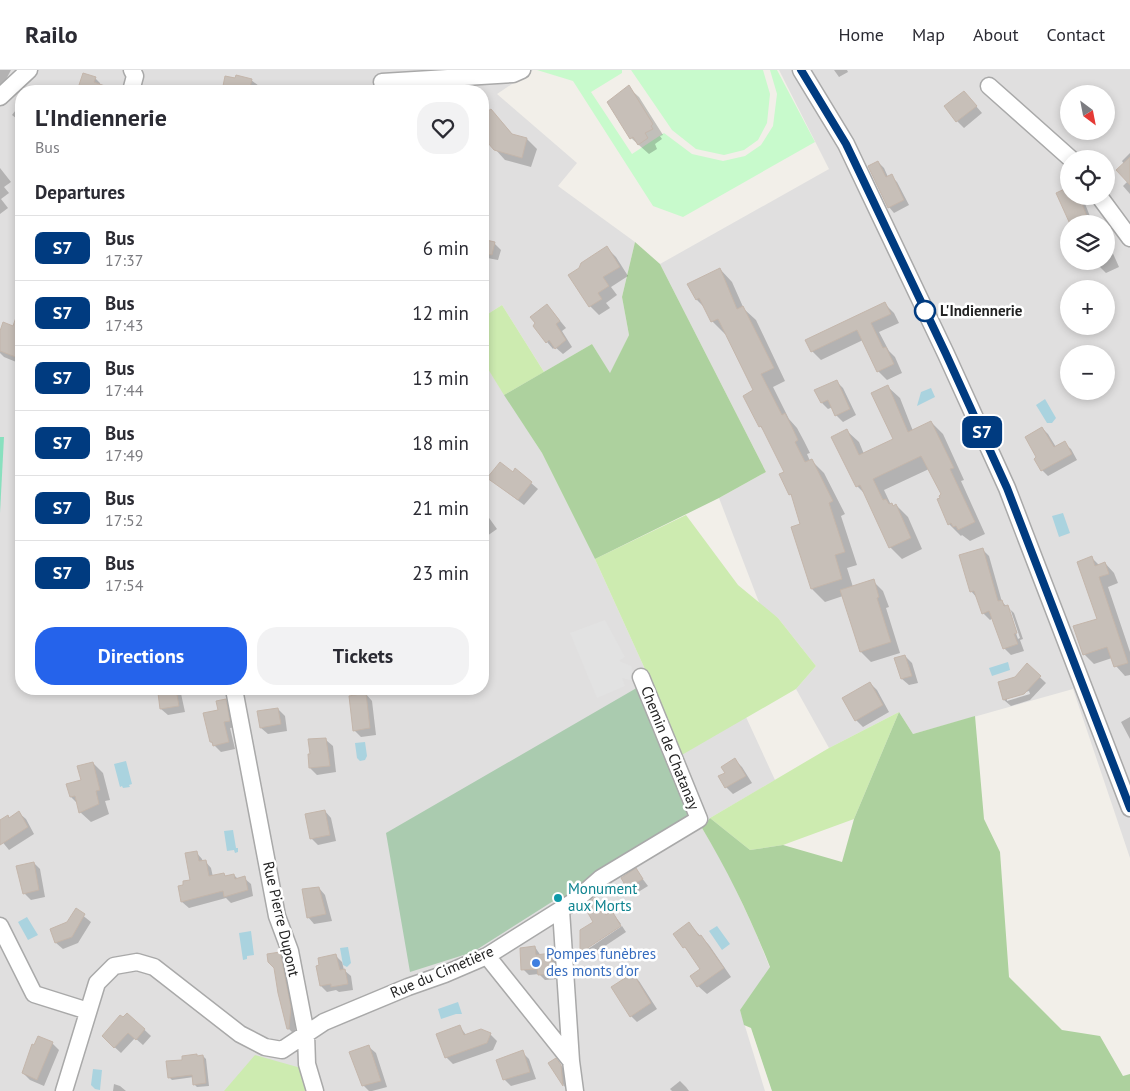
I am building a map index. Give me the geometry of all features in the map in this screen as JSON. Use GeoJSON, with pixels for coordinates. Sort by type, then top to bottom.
{"type":"FeatureCollection","features":[{"type":"Feature","properties":{"kind":"street"},"geometry":{"type":"LineString","coordinates":[[0,97],[29,70]]}},
{"type":"Feature","properties":{"kind":"street"},"geometry":{"type":"LineString","coordinates":[[132,70],[135,76],[133,85]]}},
{"type":"Feature","properties":{"kind":"street"},"geometry":{"type":"LineString","coordinates":[[382,82],[512,74],[522,70]]}},
{"type":"Feature","properties":{"kind":"street"},"geometry":{"type":"LineString","coordinates":[[801,70],[846,144],[1003,479],[1130,808]]}},
{"type":"Feature","properties":{"kind":"street"},"geometry":{"type":"LineString","coordinates":[[989,86],[1061,150]]}},
{"type":"Feature","properties":{"kind":"street"},"geometry":{"type":"LineString","coordinates":[[1106,205],[1130,238]]}},
{"type":"Feature","properties":{"kind":"street","name":"Chemin de Chatanay"},"geometry":{"type":"LineString","coordinates":[[641,677],[699,819]]}},
{"type":"Feature","properties":{"kind":"street","name":"Rue Pierre Dupont"},"geometry":{"type":"LineString","coordinates":[[235,695],[277,916],[290,951],[306,1034],[307,1064],[315,1091]]}},
{"type":"Feature","properties":{"kind":"street","name":"Rue du Cimetière"},"geometry":{"type":"LineString","coordinates":[[64,1091],[97,983],[114,966],[137,962],[154,967],[240,1034],[265,1047],[282,1050],[324,1022],[487,956],[582,896],[602,878],[699,819]]}},
{"type":"Feature","properties":{"kind":"street"},"geometry":{"type":"LineString","coordinates":[[561,910],[571,1061],[577,1089]]}},
{"type":"Feature","properties":{"kind":"street"},"geometry":{"type":"LineString","coordinates":[[0,926],[34,994],[88,1010]]}},
{"type":"Feature","properties":{"kind":"street"},"geometry":{"type":"LineString","coordinates":[[487,956],[571,1061]]}},
{"type":"Feature","properties":{"kind":"shaded area"},"geometry":{"type":"Polygon","coordinates":[[[0,70],[533,70],[497,94],[577,163],[558,186],[635,242],[622,297],[629,335],[610,374],[592,344],[544,372],[502,305],[489,313],[489,85],[15,85],[15,695],[489,695],[489,370],[542,453],[595,559],[649,678],[680,755],[746,717],[775,780],[710,818],[702,828],[725,866],[770,968],[740,1010],[765,1091],[0,1091],[0,70]]]}},
{"type":"Feature","properties":{"kind":"shaded area"},"geometry":{"type":"Polygon","coordinates":[[[779,70],[1130,70],[1130,858],[1073,689],[913,734],[899,712],[829,748],[796,689],[816,666],[778,618],[760,605],[719,498],[766,472],[660,264],[829,169],[779,70]]]}},
{"type":"Feature","properties":{"kind":"shaded area"},"geometry":{"type":"Polygon","coordinates":[[[605,620],[625,657],[619,661],[631,666],[637,682],[622,678],[625,686],[597,698],[570,633],[605,620]]]}},
{"type":"Feature","properties":{"kind":"green space"},"geometry":{"type":"Polygon","coordinates":[[[537,70],[622,70],[622,73],[591,92],[632,154],[664,133],[692,154],[723,161],[745,156],[761,145],[773,126],[777,94],[770,70],[777,70],[815,142],[683,217],[653,206],[573,81],[537,70]]]}},
{"type":"Feature","properties":{"kind":"green space"},"geometry":{"type":"Polygon","coordinates":[[[631,70],[763,70],[770,94],[767,123],[758,140],[744,150],[724,155],[696,149],[672,130],[631,70]]]}},
{"type":"Feature","properties":{"kind":"green space"},"geometry":{"type":"Polygon","coordinates":[[[635,242],[660,264],[766,472],[719,498],[595,559],[542,453],[504,395],[592,344],[610,373],[629,335],[622,297],[635,242]]]}},
{"type":"Feature","properties":{"kind":"green space"},"geometry":{"type":"Polygon","coordinates":[[[502,305],[544,372],[504,395],[489,371],[489,313],[502,305]]]}},
{"type":"Feature","properties":{"kind":"green space"},"geometry":{"type":"Polygon","coordinates":[[[0,437],[4,437],[0,513],[0,437]]]}},
{"type":"Feature","properties":{"kind":"green space"},"geometry":{"type":"Polygon","coordinates":[[[686,515],[738,585],[778,618],[816,666],[796,689],[680,756],[649,678],[595,559],[686,515]]]}},
{"type":"Feature","properties":{"kind":"green space"},"geometry":{"type":"Polygon","coordinates":[[[640,686],[690,816],[575,888],[577,892],[569,897],[558,898],[473,952],[410,972],[386,833],[640,686]]]}},
{"type":"Feature","properties":{"kind":"green space"},"geometry":{"type":"Polygon","coordinates":[[[899,712],[854,819],[783,845],[750,850],[710,818],[829,748],[899,712]]]}},
{"type":"Feature","properties":{"kind":"green space"},"geometry":{"type":"Polygon","coordinates":[[[899,712],[913,734],[975,716],[984,819],[1000,852],[1009,977],[1062,1030],[1100,1036],[1123,1076],[1130,1074],[1130,1091],[772,1091],[751,1028],[744,1025],[740,1010],[770,967],[739,896],[702,828],[710,818],[750,850],[783,845],[842,862],[854,819],[899,712]]]}},
{"type":"Feature","properties":{"kind":"green space"},"geometry":{"type":"Polygon","coordinates":[[[255,1055],[301,1068],[308,1091],[224,1091],[255,1055]]]}},
{"type":"Feature","properties":{"kind":"water"},"geometry":{"type":"Polygon","coordinates":[[[931,388],[935,397],[917,406],[921,392],[931,388]]]}},
{"type":"Feature","properties":{"kind":"water"},"geometry":{"type":"Polygon","coordinates":[[[1045,399],[1056,418],[1052,423],[1047,423],[1036,405],[1045,399]]]}},
{"type":"Feature","properties":{"kind":"water"},"geometry":{"type":"Polygon","coordinates":[[[1063,513],[1070,533],[1059,537],[1052,516],[1063,513]]]}},
{"type":"Feature","properties":{"kind":"water"},"geometry":{"type":"Polygon","coordinates":[[[1008,662],[1010,670],[992,676],[989,668],[1008,662]]]}},
{"type":"Feature","properties":{"kind":"water"},"geometry":{"type":"Polygon","coordinates":[[[365,742],[367,756],[365,760],[360,761],[357,758],[355,743],[365,742]]]}},
{"type":"Feature","properties":{"kind":"water"},"geometry":{"type":"Polygon","coordinates":[[[126,761],[132,784],[129,785],[130,787],[123,788],[122,786],[120,787],[114,764],[126,761]]]}},
{"type":"Feature","properties":{"kind":"water"},"geometry":{"type":"Polygon","coordinates":[[[233,830],[236,848],[238,848],[238,852],[235,853],[234,850],[227,851],[224,831],[233,830]]]}},
{"type":"Feature","properties":{"kind":"water"},"geometry":{"type":"Polygon","coordinates":[[[27,917],[38,935],[28,940],[18,922],[27,917]]]}},
{"type":"Feature","properties":{"kind":"water"},"geometry":{"type":"Polygon","coordinates":[[[717,926],[730,944],[722,950],[709,931],[717,926]]]}},
{"type":"Feature","properties":{"kind":"water"},"geometry":{"type":"Polygon","coordinates":[[[251,931],[254,955],[247,956],[247,959],[243,960],[239,933],[251,931]]]}},
{"type":"Feature","properties":{"kind":"water"},"geometry":{"type":"Polygon","coordinates":[[[348,947],[351,963],[347,967],[343,965],[340,948],[348,947]]]}},
{"type":"Feature","properties":{"kind":"water"},"geometry":{"type":"Polygon","coordinates":[[[458,1002],[462,1014],[441,1019],[438,1009],[458,1002]]]}},
{"type":"Feature","properties":{"kind":"water"},"geometry":{"type":"Polygon","coordinates":[[[93,1069],[102,1070],[100,1090],[95,1089],[91,1085],[93,1069]]]}},
{"type":"Feature","properties":{"kind":"building"},"geometry":{"type":"Polygon","coordinates":[[[83,73],[96,77],[94,82],[102,85],[79,85],[83,73]]]}},
{"type":"Feature","properties":{"kind":"building"},"geometry":{"type":"Polygon","coordinates":[[[236,75],[252,79],[250,85],[223,85],[225,76],[235,78],[236,75]]]}},
{"type":"Feature","properties":{"kind":"building"},"geometry":{"type":"Polygon","coordinates":[[[629,85],[653,124],[651,126],[653,129],[645,133],[648,138],[638,145],[633,137],[630,139],[607,102],[629,85]]]}},
{"type":"Feature","properties":{"kind":"building"},"geometry":{"type":"Polygon","coordinates":[[[964,91],[977,106],[956,122],[944,106],[964,91]]]}},
{"type":"Feature","properties":{"kind":"building"},"geometry":{"type":"Polygon","coordinates":[[[491,109],[512,134],[527,138],[522,158],[494,150],[489,144],[489,110],[491,109]]]}},
{"type":"Feature","properties":{"kind":"building"},"geometry":{"type":"Polygon","coordinates":[[[1130,157],[1130,185],[1116,170],[1130,157]]]}},
{"type":"Feature","properties":{"kind":"building"},"geometry":{"type":"Polygon","coordinates":[[[878,161],[886,177],[892,174],[904,200],[888,208],[868,166],[878,161]]]}},
{"type":"Feature","properties":{"kind":"building"},"geometry":{"type":"Polygon","coordinates":[[[1060,191],[1060,202],[1056,193],[1060,191]]]}},
{"type":"Feature","properties":{"kind":"building"},"geometry":{"type":"Polygon","coordinates":[[[1061,205],[1083,205],[1086,215],[1066,215],[1061,205]]]}},
{"type":"Feature","properties":{"kind":"building"},"geometry":{"type":"Polygon","coordinates":[[[489,241],[495,242],[492,255],[489,254],[489,241]]]}},
{"type":"Feature","properties":{"kind":"building"},"geometry":{"type":"Polygon","coordinates":[[[607,246],[620,267],[603,277],[609,286],[598,293],[602,299],[589,307],[568,275],[579,268],[581,263],[607,246]]]}},
{"type":"Feature","properties":{"kind":"building"},"geometry":{"type":"Polygon","coordinates":[[[720,268],[737,309],[743,306],[774,368],[761,374],[782,415],[785,413],[798,440],[795,442],[805,462],[812,459],[833,501],[829,503],[845,552],[835,555],[842,579],[811,589],[791,527],[800,524],[791,494],[789,495],[779,474],[784,472],[761,426],[759,427],[743,396],[753,390],[718,319],[711,322],[699,298],[696,300],[687,284],[720,268]]]}},
{"type":"Feature","properties":{"kind":"building"},"geometry":{"type":"Polygon","coordinates":[[[885,302],[891,314],[871,323],[883,348],[886,347],[894,364],[877,372],[857,330],[811,352],[805,340],[885,302]]]}},
{"type":"Feature","properties":{"kind":"building"},"geometry":{"type":"Polygon","coordinates":[[[547,304],[560,321],[556,324],[566,340],[555,349],[549,340],[546,343],[533,326],[535,323],[530,317],[547,304]]]}},
{"type":"Feature","properties":{"kind":"building"},"geometry":{"type":"Polygon","coordinates":[[[15,320],[15,357],[0,351],[0,331],[3,322],[13,326],[15,320]]]}},
{"type":"Feature","properties":{"kind":"building"},"geometry":{"type":"Polygon","coordinates":[[[837,380],[850,409],[835,416],[828,400],[821,403],[814,390],[837,380]]]}},
{"type":"Feature","properties":{"kind":"building"},"geometry":{"type":"Polygon","coordinates":[[[888,385],[908,432],[931,421],[954,468],[950,469],[975,522],[958,530],[951,523],[948,525],[937,499],[940,498],[941,494],[921,456],[873,479],[883,500],[886,499],[893,506],[896,504],[911,538],[889,548],[860,485],[856,487],[831,437],[847,429],[859,455],[893,439],[871,393],[888,385]]]}},
{"type":"Feature","properties":{"kind":"building"},"geometry":{"type":"Polygon","coordinates":[[[1042,427],[1054,447],[1065,441],[1072,454],[1041,471],[1025,437],[1042,427]]]}},
{"type":"Feature","properties":{"kind":"building"},"geometry":{"type":"Polygon","coordinates":[[[500,462],[513,472],[515,468],[532,482],[518,500],[489,479],[489,476],[500,462]]]}},
{"type":"Feature","properties":{"kind":"building"},"geometry":{"type":"Polygon","coordinates":[[[983,548],[998,601],[1002,600],[1004,606],[1008,605],[1017,633],[1014,634],[1018,644],[1003,649],[989,611],[982,614],[974,591],[970,592],[959,555],[983,548]]]}},
{"type":"Feature","properties":{"kind":"building"},"geometry":{"type":"Polygon","coordinates":[[[1092,556],[1095,566],[1105,562],[1109,574],[1099,577],[1128,663],[1114,667],[1107,647],[1083,655],[1073,626],[1097,619],[1077,562],[1092,556]]]}},
{"type":"Feature","properties":{"kind":"building"},"geometry":{"type":"Polygon","coordinates":[[[874,579],[879,597],[877,598],[891,642],[860,652],[840,590],[874,579]]]}},
{"type":"Feature","properties":{"kind":"building"},"geometry":{"type":"Polygon","coordinates":[[[905,655],[912,676],[901,679],[894,658],[905,655]]]}},
{"type":"Feature","properties":{"kind":"building"},"geometry":{"type":"Polygon","coordinates":[[[1027,663],[1041,676],[1024,694],[1003,700],[998,682],[1015,677],[1027,663]]]}},
{"type":"Feature","properties":{"kind":"building"},"geometry":{"type":"Polygon","coordinates":[[[870,682],[883,705],[855,721],[842,698],[870,682]]]}},
{"type":"Feature","properties":{"kind":"building"},"geometry":{"type":"Polygon","coordinates":[[[158,695],[177,695],[179,706],[160,709],[158,695]]]}},
{"type":"Feature","properties":{"kind":"building"},"geometry":{"type":"Polygon","coordinates":[[[366,695],[370,728],[353,731],[349,696],[366,695]]]}},
{"type":"Feature","properties":{"kind":"building"},"geometry":{"type":"Polygon","coordinates":[[[226,699],[230,721],[224,722],[229,742],[213,746],[212,742],[210,742],[203,713],[218,710],[216,701],[226,699]]]}},
{"type":"Feature","properties":{"kind":"building"},"geometry":{"type":"Polygon","coordinates":[[[278,708],[281,724],[260,728],[257,711],[278,708]]]}},
{"type":"Feature","properties":{"kind":"building"},"geometry":{"type":"Polygon","coordinates":[[[326,738],[330,766],[309,768],[308,739],[326,738]]]}},
{"type":"Feature","properties":{"kind":"building"},"geometry":{"type":"Polygon","coordinates":[[[735,758],[746,776],[725,788],[718,776],[725,773],[721,767],[735,758]]]}},
{"type":"Feature","properties":{"kind":"building"},"geometry":{"type":"Polygon","coordinates":[[[93,762],[100,790],[96,791],[99,804],[79,813],[75,796],[70,797],[66,784],[81,780],[77,766],[93,762]]]}},
{"type":"Feature","properties":{"kind":"building"},"geometry":{"type":"Polygon","coordinates":[[[325,810],[330,835],[310,839],[305,814],[325,810]]]}},
{"type":"Feature","properties":{"kind":"building"},"geometry":{"type":"Polygon","coordinates":[[[19,811],[28,827],[0,845],[0,820],[8,815],[9,818],[19,811]]]}},
{"type":"Feature","properties":{"kind":"building"},"geometry":{"type":"Polygon","coordinates":[[[197,851],[199,861],[206,860],[209,876],[224,873],[225,876],[234,874],[235,879],[245,876],[248,890],[224,897],[223,891],[181,902],[178,886],[183,885],[183,881],[190,880],[185,853],[197,851]]]}},
{"type":"Feature","properties":{"kind":"building"},"geometry":{"type":"Polygon","coordinates":[[[34,862],[39,890],[23,894],[16,866],[34,862]]]}},
{"type":"Feature","properties":{"kind":"building"},"geometry":{"type":"Polygon","coordinates":[[[636,868],[643,879],[627,888],[621,878],[636,868]]]}},
{"type":"Feature","properties":{"kind":"building"},"geometry":{"type":"Polygon","coordinates":[[[319,887],[326,914],[307,918],[302,889],[319,887]]]}},
{"type":"Feature","properties":{"kind":"building"},"geometry":{"type":"Polygon","coordinates":[[[595,897],[606,915],[612,911],[621,926],[580,953],[580,930],[593,922],[584,906],[595,897]]]}},
{"type":"Feature","properties":{"kind":"building"},"geometry":{"type":"Polygon","coordinates":[[[76,908],[85,914],[72,937],[55,943],[50,929],[67,922],[76,908]]]}},
{"type":"Feature","properties":{"kind":"building"},"geometry":{"type":"Polygon","coordinates":[[[689,922],[699,936],[701,935],[724,968],[697,987],[690,976],[700,969],[685,947],[683,948],[673,934],[689,922]]]}},
{"type":"Feature","properties":{"kind":"building","name":"Pompes funèbres des monts d'or"},"geometry":{"type":"Polygon","coordinates":[[[535,946],[536,955],[551,953],[553,974],[538,975],[537,969],[521,970],[520,948],[535,946]]]}},
{"type":"Feature","properties":{"kind":"building"},"geometry":{"type":"Polygon","coordinates":[[[280,952],[291,1007],[289,1029],[287,1029],[278,993],[274,968],[268,962],[267,954],[280,952]]]}},
{"type":"Feature","properties":{"kind":"building"},"geometry":{"type":"Polygon","coordinates":[[[336,954],[340,970],[345,969],[348,984],[331,987],[331,984],[320,986],[316,966],[319,965],[318,958],[336,954]]]}},
{"type":"Feature","properties":{"kind":"building"},"geometry":{"type":"Polygon","coordinates":[[[633,973],[651,1003],[630,1017],[611,987],[633,973]]]}},
{"type":"Feature","properties":{"kind":"building"},"geometry":{"type":"Polygon","coordinates":[[[127,1013],[145,1029],[136,1040],[128,1033],[114,1048],[102,1036],[120,1015],[123,1017],[127,1013]]]}},
{"type":"Feature","properties":{"kind":"building"},"geometry":{"type":"Polygon","coordinates":[[[460,1025],[464,1035],[481,1029],[491,1033],[487,1043],[445,1058],[436,1034],[460,1025]]]}},
{"type":"Feature","properties":{"kind":"building"},"geometry":{"type":"Polygon","coordinates":[[[38,1036],[53,1042],[37,1080],[22,1073],[32,1044],[34,1045],[38,1036]]]}},
{"type":"Feature","properties":{"kind":"building"},"geometry":{"type":"Polygon","coordinates":[[[369,1045],[381,1081],[362,1086],[349,1052],[369,1045]]]}},
{"type":"Feature","properties":{"kind":"building"},"geometry":{"type":"Polygon","coordinates":[[[523,1050],[530,1072],[503,1080],[496,1060],[523,1050]]]}},
{"type":"Feature","properties":{"kind":"building"},"geometry":{"type":"Polygon","coordinates":[[[197,1054],[197,1056],[203,1055],[206,1083],[193,1085],[192,1075],[168,1078],[166,1061],[182,1060],[182,1056],[197,1054]]]}},
{"type":"Feature","properties":{"kind":"building"},"geometry":{"type":"Polygon","coordinates":[[[556,1058],[561,1065],[563,1086],[548,1063],[556,1058]]]}},
{"type":"Feature","properties":{"kind":"bus line","name":"S7"},"geometry":{"type":"LineString","coordinates":[[801,70],[846,144],[946,354],[1007,488],[1130,808]]}},
{"type":"Feature","properties":{"kind":"place","name":"L'Indiennerie"},"geometry":{"type":"Point","coordinates":[925,311]}},
{"type":"Feature","properties":{"kind":"place","name":"Monument aux Morts"},"geometry":{"type":"Point","coordinates":[558,898]}},
{"type":"Feature","properties":{"kind":"place","name":"Pompes funèbres des monts d'or"},"geometry":{"type":"Point","coordinates":[536,963]}}]}
